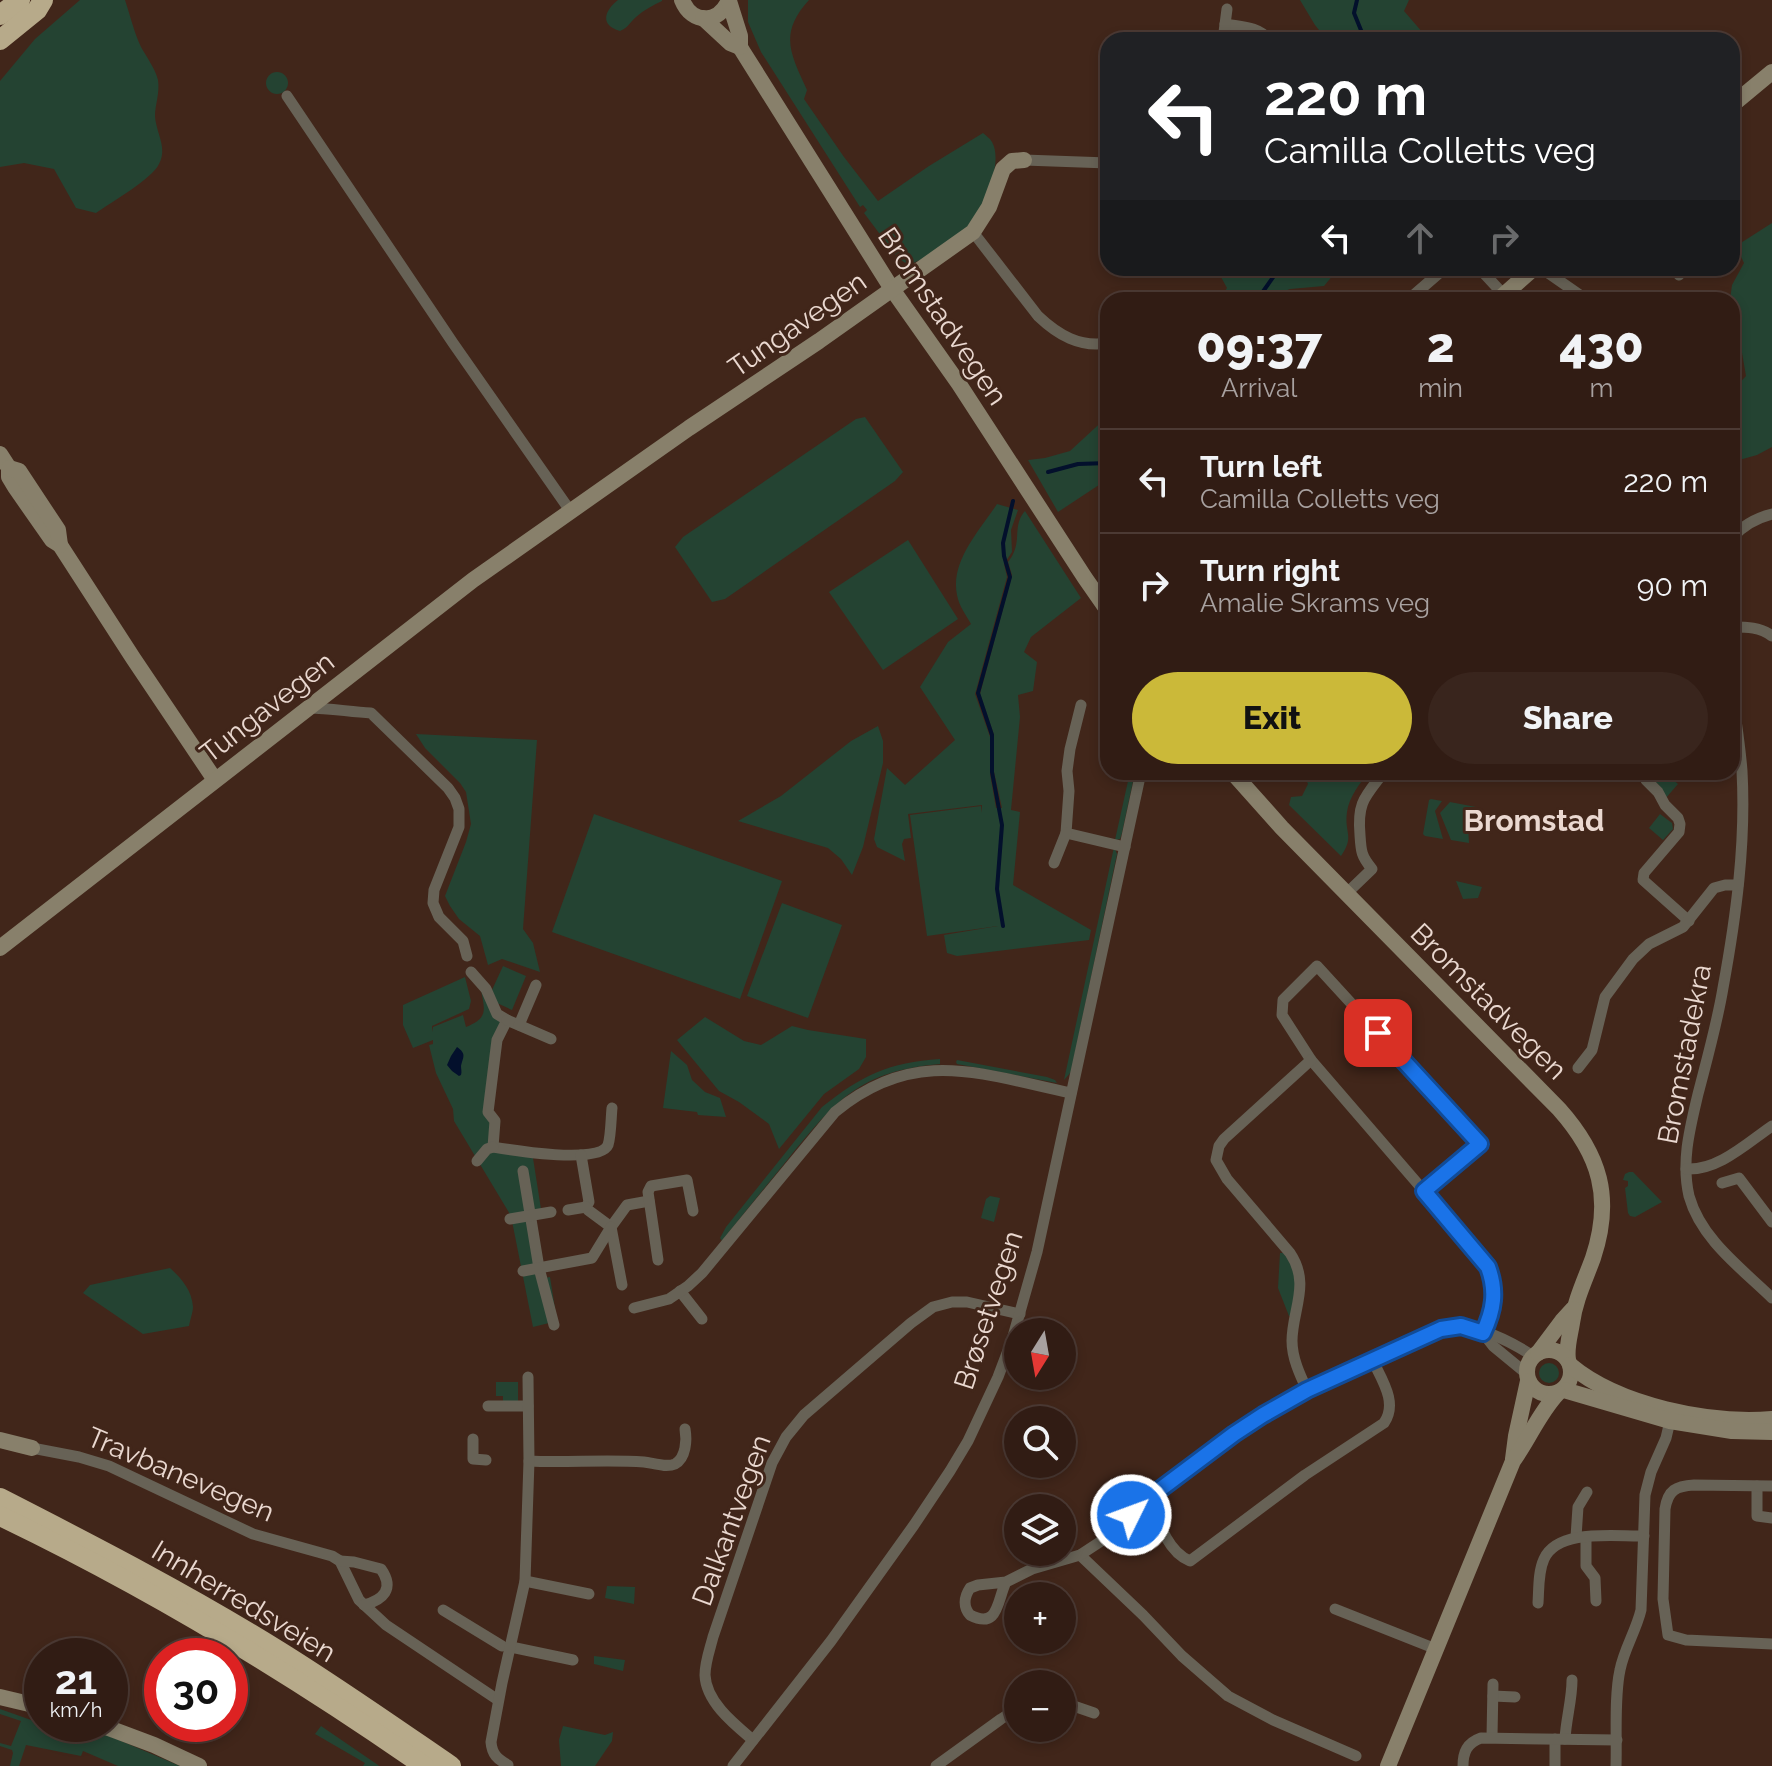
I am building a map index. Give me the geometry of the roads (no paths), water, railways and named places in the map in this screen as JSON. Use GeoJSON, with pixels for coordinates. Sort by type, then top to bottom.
{"type":"FeatureCollection","features":[{"type":"Feature","properties":{"kind":"highway"},"geometry":{"type":"LineString","coordinates":[[0,15],[20,0]]}},
{"type":"Feature","properties":{"kind":"highway"},"geometry":{"type":"LineString","coordinates":[[0,40],[37,10],[43,0]]}},
{"type":"Feature","properties":{"kind":"highway","name":"Innherredsveien"},"geometry":{"type":"LineString","coordinates":[[0,1498],[83,1540],[279,1651],[391,1734],[424,1766]]}},
{"type":"Feature","properties":{"kind":"highway","name":"Innherredsveien"},"geometry":{"type":"LineString","coordinates":[[0,1516],[209,1627],[451,1766]]}},
{"type":"Feature","properties":{"kind":"highway"},"geometry":{"type":"LineString","coordinates":[[391,1734],[411,1766]]}},
{"type":"Feature","properties":{"kind":"highway"},"geometry":{"type":"LineString","coordinates":[[391,1734],[467,1766]]}},
{"type":"Feature","properties":{"kind":"street","name":"Bromstadvegen"},"geometry":{"type":"LineString","coordinates":[[682,0],[693,15],[703,18],[730,43],[740,47]]}},
{"type":"Feature","properties":{"kind":"street","name":"Bromstadvegen"},"geometry":{"type":"LineString","coordinates":[[729,1],[740,36],[740,47],[892,289],[959,384],[1100,599]]}},
{"type":"Feature","properties":{"kind":"street"},"geometry":{"type":"LineString","coordinates":[[703,18],[720,14],[729,1]]}},
{"type":"Feature","properties":{"kind":"street"},"geometry":{"type":"LineString","coordinates":[[1224,32],[1227,9]]}},
{"type":"Feature","properties":{"kind":"street"},"geometry":{"type":"LineString","coordinates":[[1225,24],[1262,32]]}},
{"type":"Feature","properties":{"kind":"street"},"geometry":{"type":"LineString","coordinates":[[1740,98],[1772,72]]}},
{"type":"Feature","properties":{"kind":"street"},"geometry":{"type":"LineString","coordinates":[[287,96],[571,512]]}},
{"type":"Feature","properties":{"kind":"street","name":"Tungavegen"},"geometry":{"type":"LineString","coordinates":[[0,948],[473,580],[973,232],[984,218],[1003,169],[1012,161],[1100,163]]}},
{"type":"Feature","properties":{"kind":"street"},"geometry":{"type":"LineString","coordinates":[[973,232],[1013,286],[1048,326],[1077,342],[1100,344]]}},
{"type":"Feature","properties":{"kind":"street"},"geometry":{"type":"LineString","coordinates":[[1417,292],[1436,276]]}},
{"type":"Feature","properties":{"kind":"street"},"geometry":{"type":"LineString","coordinates":[[1485,276],[1497,292]]}},
{"type":"Feature","properties":{"kind":"street"},"geometry":{"type":"LineString","coordinates":[[1507,292],[1525,276]]}},
{"type":"Feature","properties":{"kind":"street"},"geometry":{"type":"LineString","coordinates":[[1552,276],[1576,292]]}},
{"type":"Feature","properties":{"kind":"street"},"geometry":{"type":"LineString","coordinates":[[4,461],[9,477],[44,531],[60,545],[215,780]]}},
{"type":"Feature","properties":{"kind":"street"},"geometry":{"type":"LineString","coordinates":[[1740,531],[1755,519],[1772,514]]}},
{"type":"Feature","properties":{"kind":"street"},"geometry":{"type":"LineString","coordinates":[[1740,627],[1755,628],[1772,636]]}},
{"type":"Feature","properties":{"kind":"street"},"geometry":{"type":"LineString","coordinates":[[1054,863],[1066,833],[1067,771],[1081,705]]}},
{"type":"Feature","properties":{"kind":"street"},"geometry":{"type":"LineString","coordinates":[[308,708],[371,713],[455,798],[459,809],[459,827],[434,890],[433,903],[439,917],[463,941],[467,956]]}},
{"type":"Feature","properties":{"kind":"street","name":"Bromstadekra"},"geometry":{"type":"LineString","coordinates":[[1740,755],[1742,837],[1738,885],[1723,990],[1687,1140],[1686,1169],[1690,1197],[1706,1233],[1772,1298]]}},
{"type":"Feature","properties":{"kind":"street","name":"Brøsetvegen"},"geometry":{"type":"LineString","coordinates":[[733,1766],[862,1598],[950,1471],[984,1408],[1009,1349],[1037,1252],[1139,780]]}},
{"type":"Feature","properties":{"kind":"street","name":"Bromstadvegen"},"geometry":{"type":"LineString","coordinates":[[1239,780],[1282,828],[1578,1130],[1590,1152],[1602,1198],[1601,1227],[1573,1309],[1567,1345],[1569,1363]]}},
{"type":"Feature","properties":{"kind":"street"},"geometry":{"type":"LineString","coordinates":[[1347,893],[1372,869],[1361,851],[1359,812],[1365,797],[1378,780]]}},
{"type":"Feature","properties":{"kind":"street","name":"Bromstadekra"},"geometry":{"type":"LineString","coordinates":[[1646,780],[1679,821],[1680,828],[1644,873],[1643,880],[1689,921]]}},
{"type":"Feature","properties":{"kind":"street"},"geometry":{"type":"LineString","coordinates":[[1066,833],[1125,847]]}},
{"type":"Feature","properties":{"kind":"street","name":"Bromstadekra"},"geometry":{"type":"LineString","coordinates":[[1578,1068],[1592,1050],[1603,1004],[1610,989],[1641,950],[1689,921],[1714,888],[1738,885]]}},
{"type":"Feature","properties":{"kind":"street"},"geometry":{"type":"LineString","coordinates":[[1424,1191],[1480,1144],[1317,966],[1283,1000],[1282,1015],[1311,1060],[1488,1267],[1495,1296],[1483,1333]]}},
{"type":"Feature","properties":{"kind":"street"},"geometry":{"type":"LineString","coordinates":[[471,972],[486,989],[497,1014],[551,1039]]}},
{"type":"Feature","properties":{"kind":"street"},"geometry":{"type":"LineString","coordinates":[[519,1025],[536,985]]}},
{"type":"Feature","properties":{"kind":"street"},"geometry":{"type":"LineString","coordinates":[[493,1147],[495,1121],[488,1112],[497,1040],[507,1020]]}},
{"type":"Feature","properties":{"kind":"street"},"geometry":{"type":"LineString","coordinates":[[1307,1390],[1293,1356],[1292,1338],[1300,1289],[1298,1268],[1290,1253],[1227,1179],[1216,1160],[1224,1139],[1311,1060]]}},
{"type":"Feature","properties":{"kind":"street"},"geometry":{"type":"LineString","coordinates":[[634,1308],[669,1299],[702,1273],[835,1112],[879,1083],[923,1071],[964,1070],[1071,1093]]}},
{"type":"Feature","properties":{"kind":"street"},"geometry":{"type":"LineString","coordinates":[[477,1161],[487,1149],[493,1147],[566,1156],[603,1150],[608,1146],[612,1108]]}},
{"type":"Feature","properties":{"kind":"street"},"geometry":{"type":"LineString","coordinates":[[1686,1169],[1710,1166],[1771,1129]]}},
{"type":"Feature","properties":{"kind":"street"},"geometry":{"type":"LineString","coordinates":[[581,1155],[589,1202],[586,1207]]}},
{"type":"Feature","properties":{"kind":"street"},"geometry":{"type":"LineString","coordinates":[[523,1171],[539,1268],[554,1325]]}},
{"type":"Feature","properties":{"kind":"street"},"geometry":{"type":"LineString","coordinates":[[1722,1183],[1739,1178],[1772,1222]]}},
{"type":"Feature","properties":{"kind":"street"},"geometry":{"type":"LineString","coordinates":[[658,1260],[648,1192],[651,1186],[687,1180],[693,1211]]}},
{"type":"Feature","properties":{"kind":"street"},"geometry":{"type":"LineString","coordinates":[[523,1271],[592,1258],[627,1205],[649,1201]]}},
{"type":"Feature","properties":{"kind":"street"},"geometry":{"type":"LineString","coordinates":[[568,1210],[586,1207]]}},
{"type":"Feature","properties":{"kind":"street"},"geometry":{"type":"LineString","coordinates":[[586,1207],[611,1227],[622,1285]]}},
{"type":"Feature","properties":{"kind":"street"},"geometry":{"type":"LineString","coordinates":[[510,1219],[551,1212]]}},
{"type":"Feature","properties":{"kind":"street"},"geometry":{"type":"LineString","coordinates":[[680,1291],[702,1319]]}},
{"type":"Feature","properties":{"kind":"street","name":"Dalkantvegen"},"geometry":{"type":"LineString","coordinates":[[753,1740],[710,1694],[706,1665],[772,1463],[786,1437],[804,1415],[933,1307],[967,1302],[1020,1314]]}},
{"type":"Feature","properties":{"kind":"street","name":"Bromstadvegen"},"geometry":{"type":"LineString","coordinates":[[1536,1355],[1573,1309]]}},
{"type":"Feature","properties":{"kind":"street"},"geometry":{"type":"LineString","coordinates":[[1006,1582],[1032,1569],[1080,1555],[1112,1534],[1150,1497],[1234,1434],[1307,1390],[1441,1329],[1461,1326],[1497,1336],[1536,1355]]}},
{"type":"Feature","properties":{"kind":"street"},"geometry":{"type":"LineString","coordinates":[[1483,1333],[1528,1378],[1537,1392],[1551,1395],[1561,1391],[1670,1421],[1732,1431],[1772,1432]]}},
{"type":"Feature","properties":{"kind":"street"},"geometry":{"type":"LineString","coordinates":[[1513,1461],[1528,1378],[1527,1367],[1543,1351],[1555,1351],[1582,1375],[1601,1386],[1663,1408],[1717,1418],[1772,1419]]}},
{"type":"Feature","properties":{"kind":"street"},"geometry":{"type":"LineString","coordinates":[[1150,1497],[1167,1539],[1174,1550],[1190,1561],[1305,1475],[1384,1423],[1391,1411],[1390,1404],[1373,1361]]}},
{"type":"Feature","properties":{"kind":"street"},"geometry":{"type":"LineString","coordinates":[[1388,1766],[1513,1461],[1546,1408],[1571,1378],[1569,1363]]}},
{"type":"Feature","properties":{"kind":"street"},"geometry":{"type":"LineString","coordinates":[[508,1765],[491,1751],[507,1646],[525,1581],[528,1377]]}},
{"type":"Feature","properties":{"kind":"street"},"geometry":{"type":"LineString","coordinates":[[488,1406],[528,1406]]}},
{"type":"Feature","properties":{"kind":"street"},"geometry":{"type":"LineString","coordinates":[[1616,1766],[1620,1669],[1641,1610],[1645,1495],[1670,1421]]}},
{"type":"Feature","properties":{"kind":"street"},"geometry":{"type":"LineString","coordinates":[[529,1461],[622,1460],[669,1465],[682,1458],[685,1429]]}},
{"type":"Feature","properties":{"kind":"street"},"geometry":{"type":"LineString","coordinates":[[473,1439],[473,1459],[486,1460]]}},
{"type":"Feature","properties":{"kind":"street","name":"Travbanevegen"},"geometry":{"type":"LineString","coordinates":[[0,1440],[109,1466],[253,1534],[340,1561],[381,1569],[387,1585],[383,1596],[364,1605]]}},
{"type":"Feature","properties":{"kind":"street"},"geometry":{"type":"LineString","coordinates":[[1772,1486],[1682,1486],[1671,1492],[1665,1509],[1663,1599],[1668,1635],[1686,1640],[1772,1644]]}},
{"type":"Feature","properties":{"kind":"street"},"geometry":{"type":"LineString","coordinates":[[1757,1486],[1757,1516],[1772,1518]]}},
{"type":"Feature","properties":{"kind":"street"},"geometry":{"type":"LineString","coordinates":[[1587,1492],[1578,1507],[1586,1566],[1595,1578],[1596,1601]]}},
{"type":"Feature","properties":{"kind":"street"},"geometry":{"type":"LineString","coordinates":[[1538,1603],[1546,1555],[1557,1544],[1581,1537],[1644,1536]]}},
{"type":"Feature","properties":{"kind":"street"},"geometry":{"type":"LineString","coordinates":[[1080,1555],[1182,1656],[1228,1696],[1273,1720],[1356,1756]]}},
{"type":"Feature","properties":{"kind":"street"},"geometry":{"type":"LineString","coordinates":[[340,1561],[350,1586],[364,1605],[386,1625],[498,1700]]}},
{"type":"Feature","properties":{"kind":"street"},"geometry":{"type":"LineString","coordinates":[[525,1581],[589,1594]]}},
{"type":"Feature","properties":{"kind":"street"},"geometry":{"type":"LineString","coordinates":[[1335,1609],[1436,1649]]}},
{"type":"Feature","properties":{"kind":"street"},"geometry":{"type":"LineString","coordinates":[[443,1610],[507,1646],[573,1660]]}},
{"type":"Feature","properties":{"kind":"street"},"geometry":{"type":"LineString","coordinates":[[1555,1766],[1571,1701],[1572,1680]]}},
{"type":"Feature","properties":{"kind":"street"},"geometry":{"type":"LineString","coordinates":[[1492,1737],[1493,1690],[1515,1697]]}},
{"type":"Feature","properties":{"kind":"street"},"geometry":{"type":"LineString","coordinates":[[0,1697],[24,1703]]}},
{"type":"Feature","properties":{"kind":"street"},"geometry":{"type":"LineString","coordinates":[[1076,1707],[1094,1713]]}},
{"type":"Feature","properties":{"kind":"street"},"geometry":{"type":"LineString","coordinates":[[936,1766],[1004,1718]]}},
{"type":"Feature","properties":{"kind":"street"},"geometry":{"type":"LineString","coordinates":[[128,1735],[199,1766]]}},
{"type":"Feature","properties":{"kind":"street"},"geometry":{"type":"LineString","coordinates":[[1463,1766],[1469,1744],[1481,1738],[1617,1740]]}},
{"type":"Feature","properties":{"kind":"water"},"geometry":{"type":"Polygon","coordinates":[[[457,1047],[464,1056],[459,1076],[447,1065],[457,1047]]]}},
{"type":"Feature","properties":{"kind":"waterway"},"geometry":{"type":"LineString","coordinates":[[1357,0],[1354,13],[1362,32]]}},
{"type":"Feature","properties":{"kind":"waterway"},"geometry":{"type":"LineString","coordinates":[[1263,292],[1274,276]]}},
{"type":"Feature","properties":{"kind":"waterway"},"geometry":{"type":"LineString","coordinates":[[1048,472],[1078,464],[1100,463]]}},
{"type":"Feature","properties":{"kind":"waterway"},"geometry":{"type":"LineString","coordinates":[[1003,926],[997,889],[1002,825],[992,772],[992,735],[978,693],[1010,577],[1003,543],[1013,501]]}},
{"type":"Feature","properties":{"kind":"district","name":"Bromstad"},"geometry":{"type":"Point","coordinates":[1534,821]}}]}
